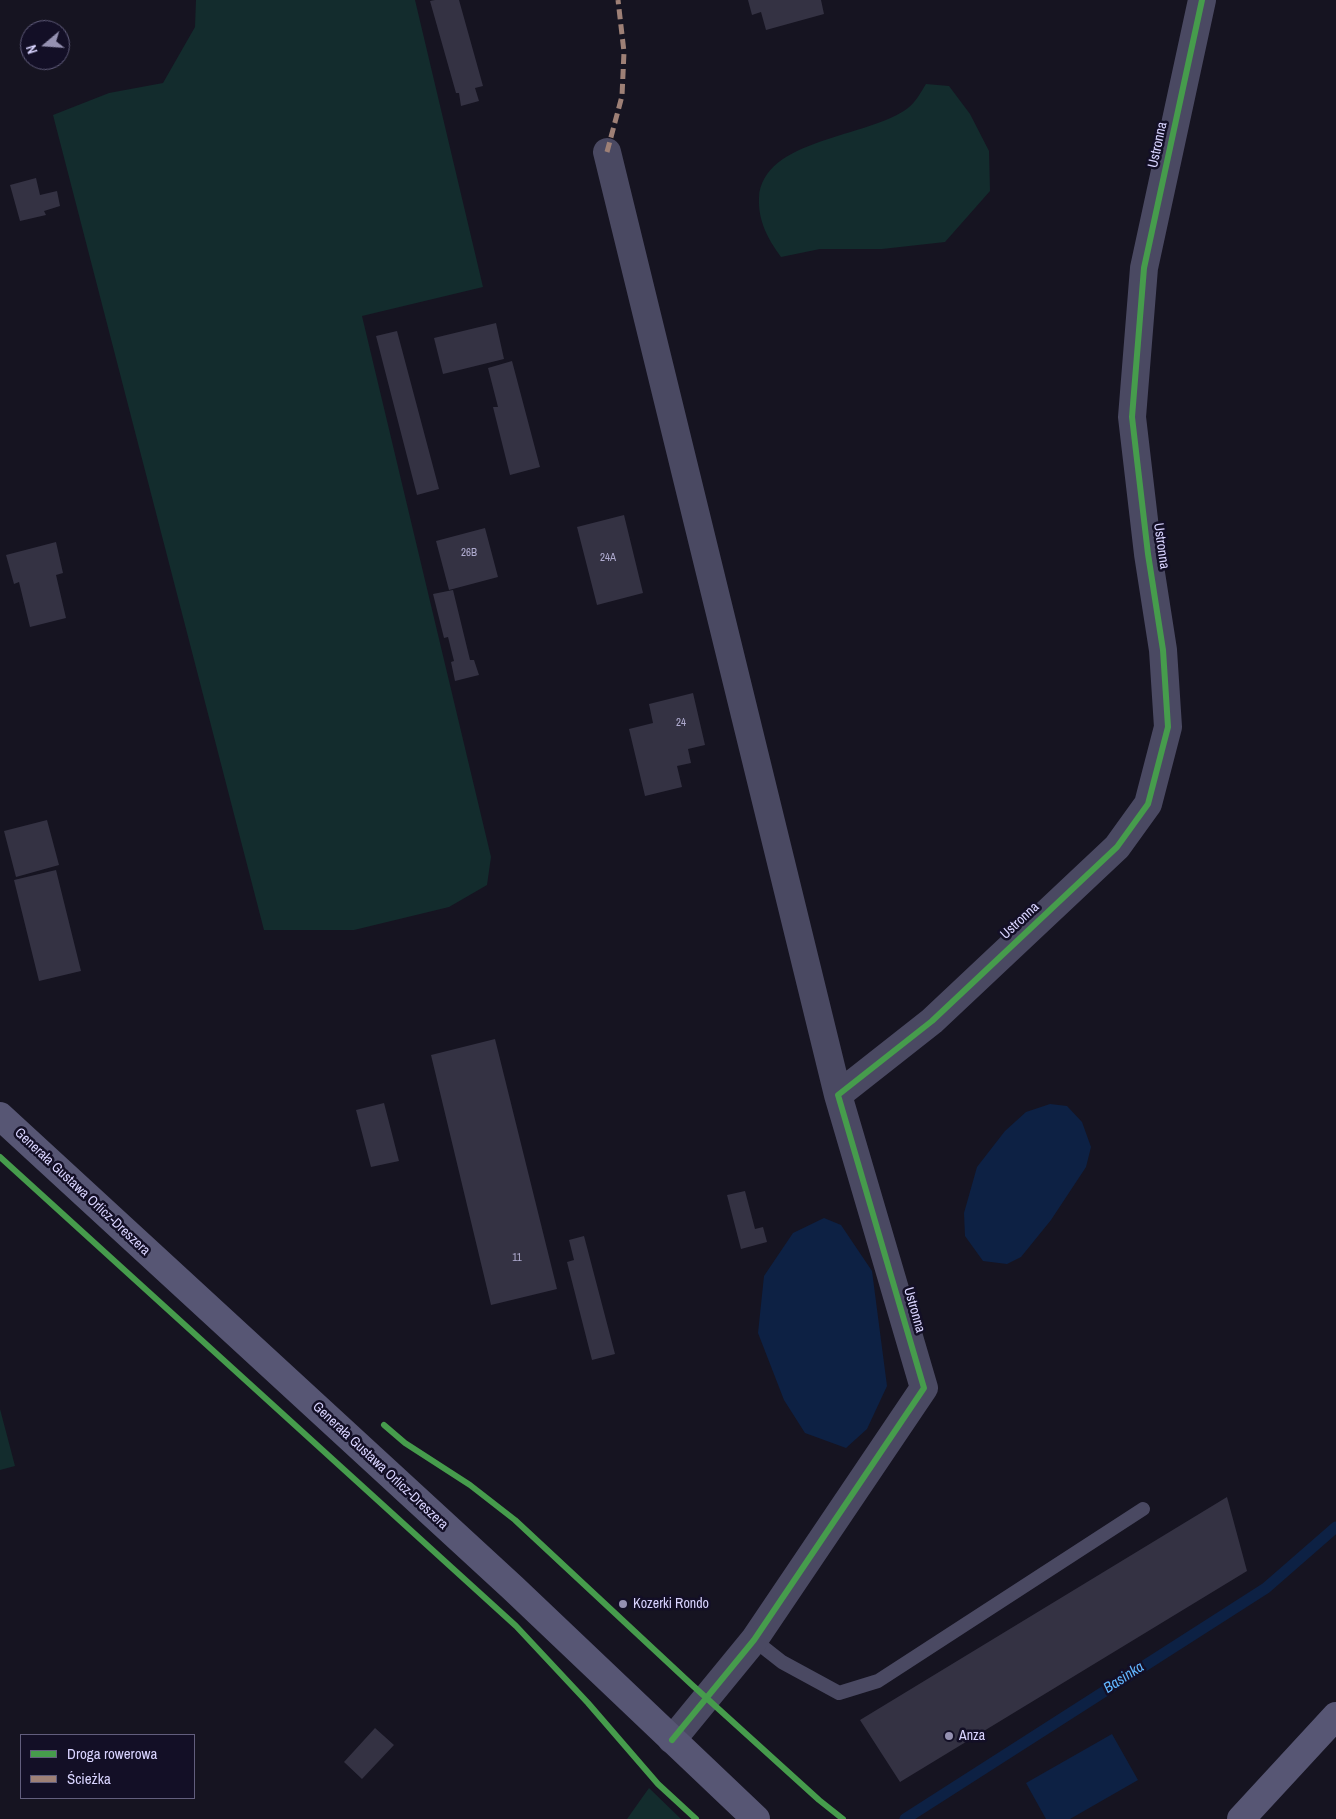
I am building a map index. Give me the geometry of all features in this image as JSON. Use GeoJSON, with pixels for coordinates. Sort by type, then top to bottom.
{"type":"FeatureCollection","features":[{"type":"Feature","properties":{"kind":"main road","name":"Generała Gustawa Orlicz-Dreszera"},"geometry":{"type":"LineString","coordinates":[[0,1116],[513,1588],[756,1819]]}},
{"type":"Feature","properties":{"kind":"main road"},"geometry":{"type":"LineString","coordinates":[[1240,1819],[1336,1716]]}},
{"type":"Feature","properties":{"kind":"street","name":"Ustronna"},"geometry":{"type":"LineString","coordinates":[[672,1740],[754,1640],[924,1388],[838,1094],[939,1014],[1117,847],[1148,804],[1168,727],[1163,650],[1148,554],[1132,417],[1144,268],[1202,0]]}},
{"type":"Feature","properties":{"kind":"street"},"geometry":{"type":"LineString","coordinates":[[606,152],[838,1094]]}},
{"type":"Feature","properties":{"kind":"lane"},"geometry":{"type":"LineString","coordinates":[[754,1640],[782,1662],[839,1693],[878,1681],[1143,1509]]}},
{"type":"Feature","properties":{"kind":"green space"},"geometry":{"type":"Polygon","coordinates":[[[196,0],[415,0],[483,287],[362,316],[491,857],[487,885],[449,907],[354,930],[264,930],[53,115],[109,93],[163,83],[195,27],[196,0]]]}},
{"type":"Feature","properties":{"kind":"green space"},"geometry":{"type":"Polygon","coordinates":[[[926,84],[949,86],[970,114],[989,151],[990,191],[945,242],[882,249],[820,249],[781,257],[768,236],[760,214],[759,198],[765,178],[778,163],[797,151],[891,118],[908,108],[926,84]]]}},
{"type":"Feature","properties":{"kind":"green space"},"geometry":{"type":"Polygon","coordinates":[[[0,1409],[15,1466],[0,1470],[0,1409]]]}},
{"type":"Feature","properties":{"kind":"green space"},"geometry":{"type":"Polygon","coordinates":[[[649,1788],[681,1819],[627,1819],[649,1788]]]}},
{"type":"Feature","properties":{"kind":"water"},"geometry":{"type":"Polygon","coordinates":[[[1050,1104],[1067,1106],[1082,1122],[1091,1147],[1086,1167],[1051,1220],[1021,1257],[1007,1264],[983,1261],[965,1236],[964,1213],[977,1167],[1005,1131],[1026,1112],[1050,1104]]]}},
{"type":"Feature","properties":{"kind":"water"},"geometry":{"type":"Polygon","coordinates":[[[824,1218],[841,1225],[872,1271],[887,1386],[867,1429],[846,1448],[805,1433],[784,1400],[758,1333],[764,1276],[793,1233],[824,1218]]]}},
{"type":"Feature","properties":{"kind":"water"},"geometry":{"type":"Polygon","coordinates":[[[1112,1734],[1138,1780],[1070,1819],[1046,1819],[1026,1783],[1112,1734]]]}},
{"type":"Feature","properties":{"kind":"building"},"geometry":{"type":"Polygon","coordinates":[[[459,0],[483,86],[475,88],[479,101],[461,106],[459,93],[456,93],[430,1],[459,0]]]}},
{"type":"Feature","properties":{"kind":"building"},"geometry":{"type":"Polygon","coordinates":[[[748,0],[821,0],[824,14],[766,30],[761,12],[752,15],[748,0]]]}},
{"type":"Feature","properties":{"kind":"building"},"geometry":{"type":"Polygon","coordinates":[[[36,178],[40,195],[57,191],[60,206],[44,211],[46,215],[20,221],[10,185],[36,178]]]}},
{"type":"Feature","properties":{"kind":"building"},"geometry":{"type":"Polygon","coordinates":[[[496,323],[504,359],[443,374],[434,338],[496,323]]]}},
{"type":"Feature","properties":{"kind":"building"},"geometry":{"type":"Polygon","coordinates":[[[397,331],[439,489],[417,495],[376,336],[397,331]]]}},
{"type":"Feature","properties":{"kind":"building"},"geometry":{"type":"Polygon","coordinates":[[[512,361],[540,467],[510,475],[493,407],[498,407],[488,368],[512,361]]]}},
{"type":"Feature","properties":{"kind":"building"},"geometry":{"type":"Polygon","coordinates":[[[624,515],[643,593],[597,605],[577,527],[624,515]]]}},
{"type":"Feature","properties":{"kind":"building"},"geometry":{"type":"Polygon","coordinates":[[[485,528],[498,577],[449,590],[436,541],[485,528]]]}},
{"type":"Feature","properties":{"kind":"building"},"geometry":{"type":"Polygon","coordinates":[[[56,542],[63,573],[56,575],[66,618],[30,627],[19,582],[14,584],[6,555],[56,542]]]}},
{"type":"Feature","properties":{"kind":"building"},"geometry":{"type":"Polygon","coordinates":[[[453,590],[470,660],[474,660],[479,675],[455,681],[451,662],[454,661],[448,637],[444,638],[433,594],[453,590]]]}},
{"type":"Feature","properties":{"kind":"building"},"geometry":{"type":"Polygon","coordinates":[[[693,693],[705,745],[688,749],[691,763],[677,766],[682,787],[645,796],[629,729],[653,723],[649,704],[693,693]]]}},
{"type":"Feature","properties":{"kind":"building"},"geometry":{"type":"Polygon","coordinates":[[[47,820],[59,865],[16,877],[4,831],[47,820]]]}},
{"type":"Feature","properties":{"kind":"building"},"geometry":{"type":"Polygon","coordinates":[[[56,870],[81,971],[39,981],[14,880],[56,870]]]}},
{"type":"Feature","properties":{"kind":"building"},"geometry":{"type":"Polygon","coordinates":[[[495,1039],[557,1289],[491,1305],[431,1055],[495,1039]]]}},
{"type":"Feature","properties":{"kind":"building"},"geometry":{"type":"Polygon","coordinates":[[[384,1103],[399,1161],[371,1167],[356,1110],[384,1103]]]}},
{"type":"Feature","properties":{"kind":"building"},"geometry":{"type":"Polygon","coordinates":[[[745,1191],[755,1229],[763,1227],[767,1242],[741,1249],[727,1195],[745,1191]]]}},
{"type":"Feature","properties":{"kind":"building"},"geometry":{"type":"Polygon","coordinates":[[[584,1236],[615,1354],[592,1360],[567,1262],[574,1260],[569,1240],[584,1236]]]}},
{"type":"Feature","properties":{"kind":"building"},"geometry":{"type":"Polygon","coordinates":[[[1227,1497],[1247,1571],[900,1782],[860,1720],[1227,1497]]]}},
{"type":"Feature","properties":{"kind":"building"},"geometry":{"type":"Polygon","coordinates":[[[375,1728],[394,1745],[362,1779],[344,1762],[375,1728]]]}},
{"type":"Feature","properties":{"kind":"waterway","name":"Basinka"},"geometry":{"type":"LineString","coordinates":[[905,1819],[1266,1588],[1336,1527]]}},
{"type":"Feature","properties":{"kind":"marked path"},"geometry":{"type":"LineString","coordinates":[[607,152],[622,96],[624,52],[618,0]]}},
{"type":"Feature","properties":{"kind":"cycle path"},"geometry":{"type":"LineString","coordinates":[[672,1740],[754,1640],[924,1388],[838,1095],[932,1021],[1117,847],[1148,804],[1168,727],[1163,650],[1148,554],[1132,417],[1144,268],[1202,0]]}},
{"type":"Feature","properties":{"kind":"cycle path"},"geometry":{"type":"LineString","coordinates":[[0,1157],[516,1626],[588,1703],[658,1784],[696,1819]]}},
{"type":"Feature","properties":{"kind":"cycle path"},"geometry":{"type":"LineString","coordinates":[[384,1425],[405,1443],[470,1485],[515,1520],[691,1684],[819,1800],[843,1819]]}},
{"type":"Feature","properties":{"kind":"place","name":"Kozerki Rondo"},"geometry":{"type":"Point","coordinates":[623,1604]}},
{"type":"Feature","properties":{"kind":"place","name":"Anza"},"geometry":{"type":"Point","coordinates":[949,1736]}}]}
